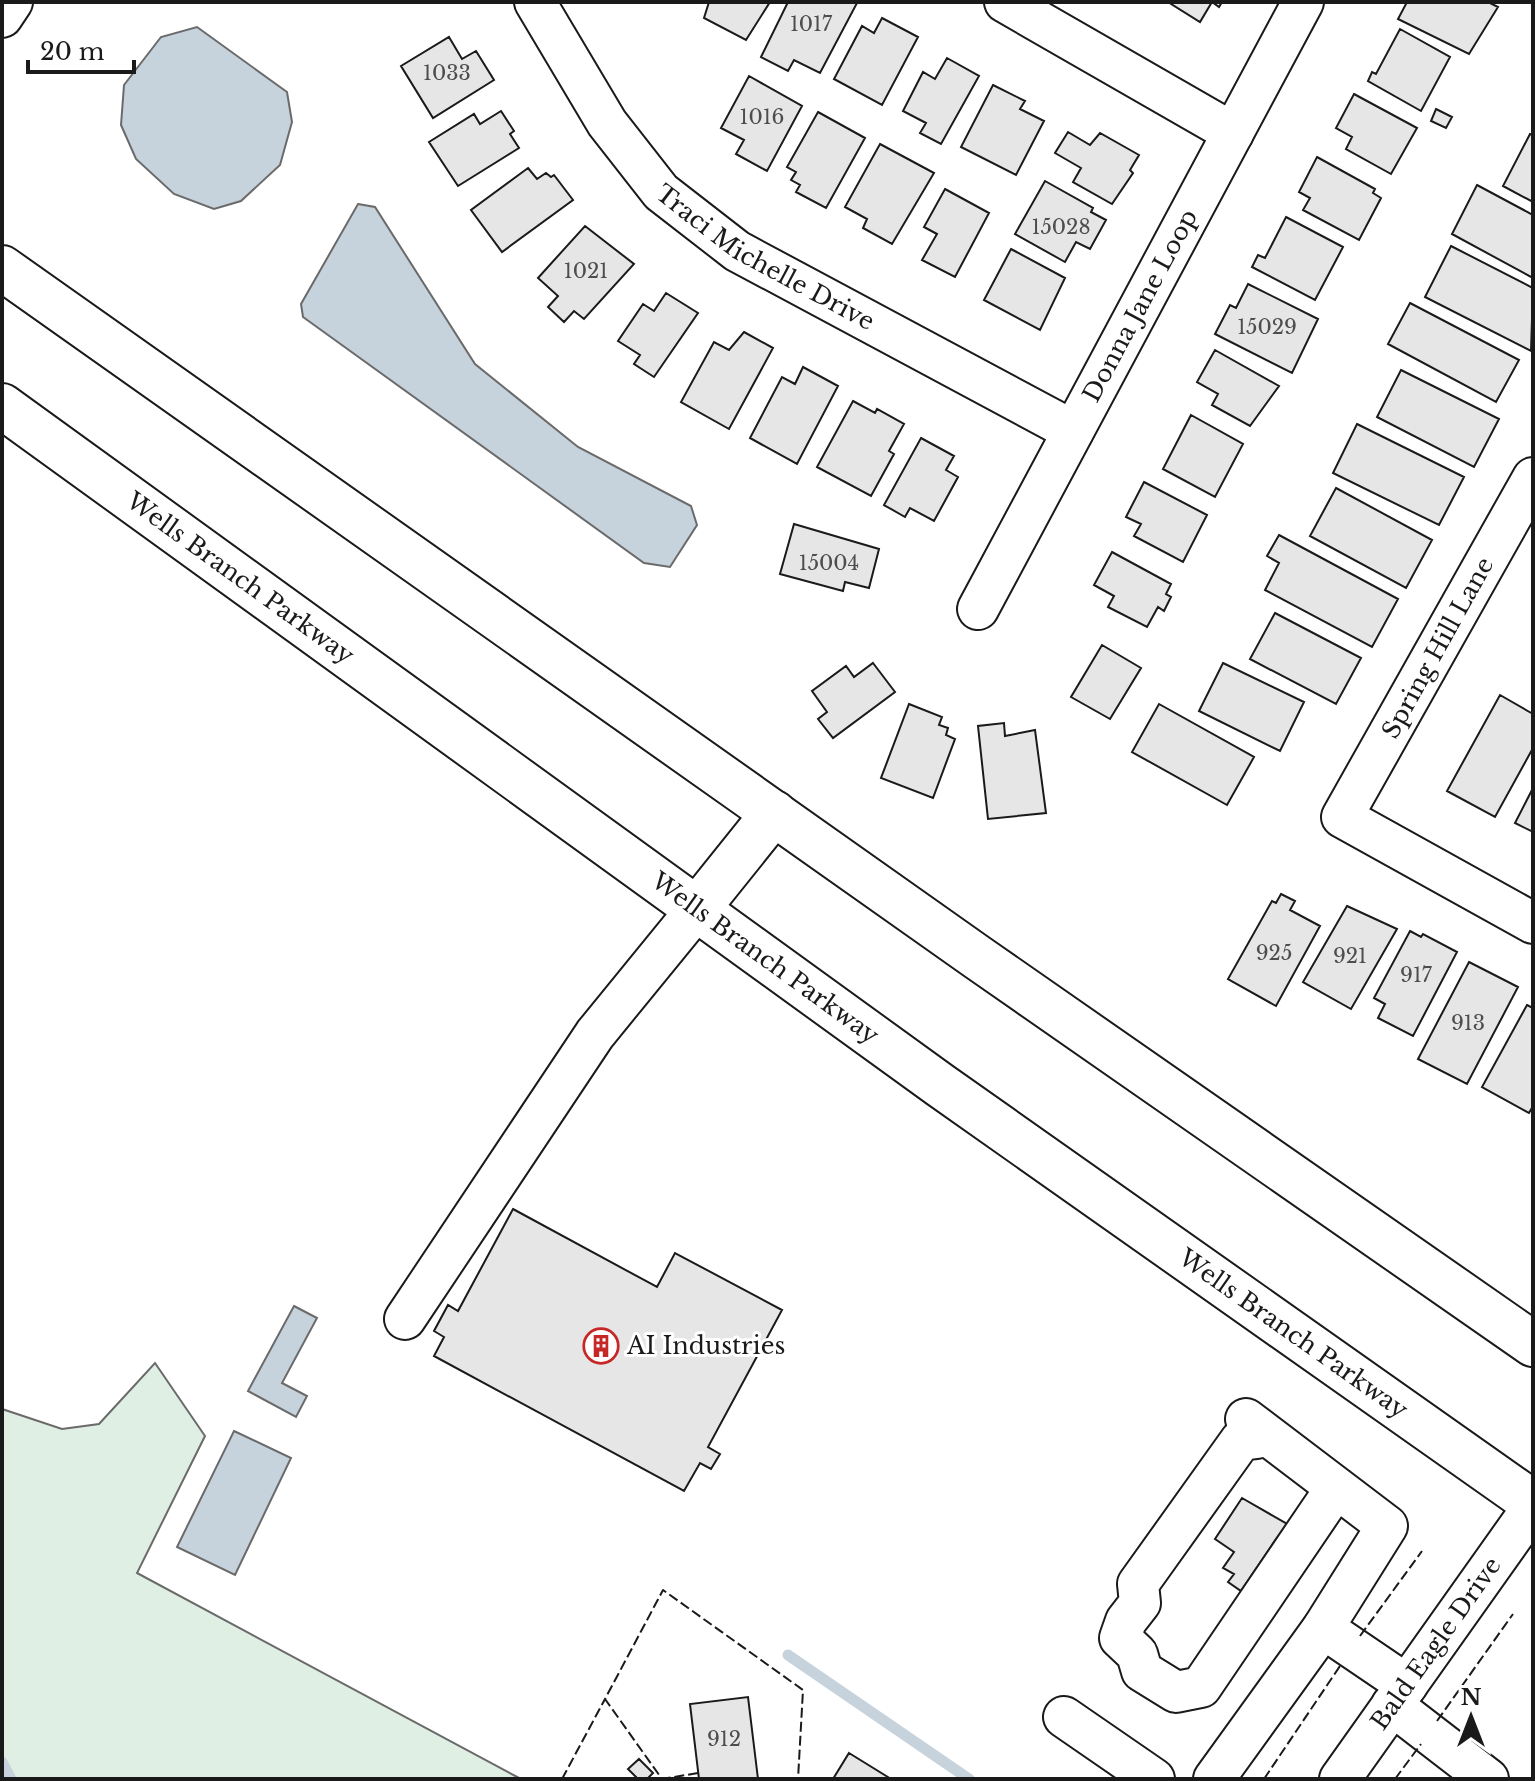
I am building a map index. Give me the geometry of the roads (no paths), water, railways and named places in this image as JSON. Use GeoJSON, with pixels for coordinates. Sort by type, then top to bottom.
{"type":"FeatureCollection","features":[{"type":"Feature","properties":{"kind":"main road"},"geometry":{"type":"LineString","coordinates":[[2,268],[1533,1344]]}},
{"type":"Feature","properties":{"kind":"main road","name":"Wells Branch Parkway"},"geometry":{"type":"LineString","coordinates":[[2,406],[697,909],[1533,1505]]}},
{"type":"Feature","properties":{"kind":"main road"},"geometry":{"type":"LineString","coordinates":[[697,909],[774,813]]}},
{"type":"Feature","properties":{"kind":"street"},"geometry":{"type":"LineString","coordinates":[[2,17],[12,2]]}},
{"type":"Feature","properties":{"kind":"street","name":"Traci Michelle Drive"},"geometry":{"type":"LineString","coordinates":[[535,2],[607,123],[661,192],[737,251],[1073,431]]}},
{"type":"Feature","properties":{"kind":"street"},"geometry":{"type":"LineString","coordinates":[[1005,2],[1233,133]]}},
{"type":"Feature","properties":{"kind":"street","name":"Donna Jane Loop"},"geometry":{"type":"LineString","coordinates":[[978,609],[1303,2]]}},
{"type":"Feature","properties":{"kind":"street","name":"Spring Hill Lane"},"geometry":{"type":"LineString","coordinates":[[1533,478],[1342,817],[1533,923]]}},
{"type":"Feature","properties":{"kind":"street"},"geometry":{"type":"LineString","coordinates":[[405,1319],[595,1034],[697,909]]}},
{"type":"Feature","properties":{"kind":"street"},"geometry":{"type":"LineString","coordinates":[[1214,1779],[1323,1628],[1387,1526],[1336,1488],[1255,1429],[1259,1452],[1161,1599],[1140,1603],[1126,1621],[1120,1638],[1137,1654],[1158,1652],[1187,1673],[1190,1689],[1201,1687],[1336,1488]]}},
{"type":"Feature","properties":{"kind":"street","name":"Bald Eagle Drive"},"geometry":{"type":"LineString","coordinates":[[1340,1779],[1533,1505]]}},
{"type":"Feature","properties":{"kind":"street"},"geometry":{"type":"LineString","coordinates":[[1323,1628],[1488,1779]]}},
{"type":"Feature","properties":{"kind":"street"},"geometry":{"type":"LineString","coordinates":[[1064,1717],[1154,1779]]}},
{"type":"Feature","properties":{"kind":"waterway"},"geometry":{"type":"LineString","coordinates":[[788,1655],[969,1779]]}},
{"type":"Feature","properties":{"kind":"waterway"},"geometry":{"type":"LineString","coordinates":[[2,1762],[11,1779]]}},
{"type":"Feature","properties":{"kind":"place","name":"AI Industries"},"geometry":{"type":"Point","coordinates":[601,1346]}}]}
